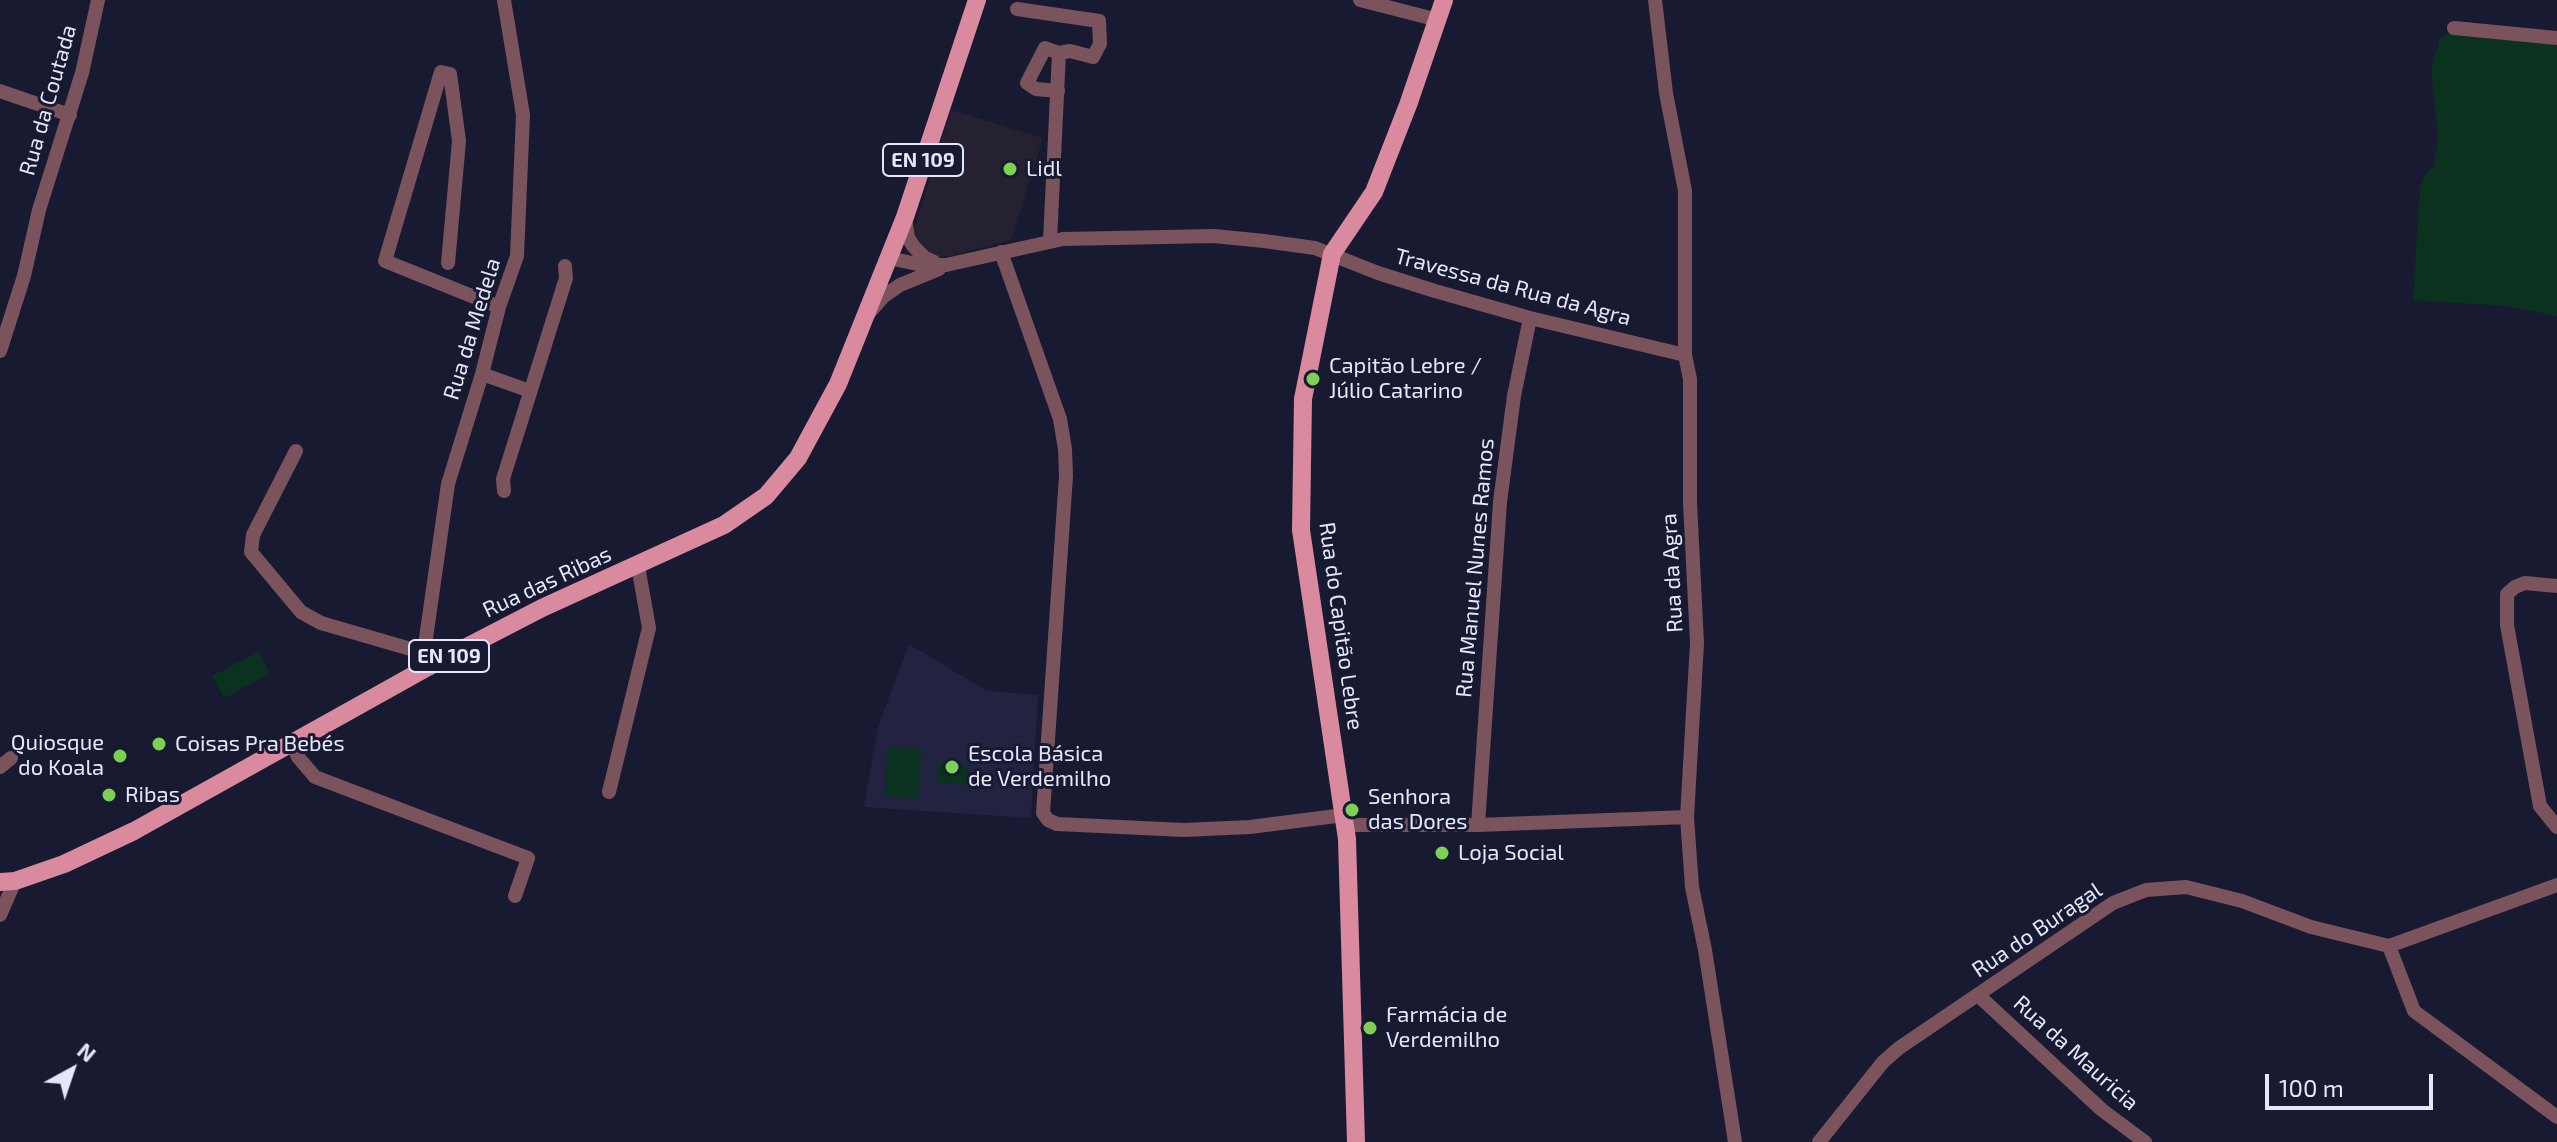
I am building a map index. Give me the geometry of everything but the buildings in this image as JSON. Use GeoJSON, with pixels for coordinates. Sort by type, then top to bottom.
{"type":"FeatureCollection","features":[{"type":"Feature","properties":{"kind":"main road","name":"EN 109"},"geometry":{"type":"LineString","coordinates":[[864,319],[905,217],[977,0]]}},
{"type":"Feature","properties":{"kind":"main road","name":"Rua do Capitão Lebre"},"geometry":{"type":"LineString","coordinates":[[1356,1142],[1345,820],[1301,530],[1303,399],[1332,254],[1374,192],[1444,0]]}},
{"type":"Feature","properties":{"kind":"main road","name":"Rua das Ribas"},"geometry":{"type":"LineString","coordinates":[[7,882],[64,864],[134,831],[428,667],[542,608],[724,525],[766,496],[798,458],[838,384],[864,319]]}},
{"type":"Feature","properties":{"kind":"street","name":"Rua da Coutada"},"geometry":{"type":"LineString","coordinates":[[0,351],[24,276],[39,210],[82,73],[98,0]]}},
{"type":"Feature","properties":{"kind":"street","name":"Rua da Medela"},"geometry":{"type":"LineString","coordinates":[[428,667],[425,645],[448,484],[499,307],[517,256],[523,115],[504,0]]}},
{"type":"Feature","properties":{"kind":"street"},"geometry":{"type":"LineString","coordinates":[[1360,0],[1438,20]]}},
{"type":"Feature","properties":{"kind":"street","name":"Rua da Agra"},"geometry":{"type":"LineString","coordinates":[[1655,0],[1666,93],[1685,191],[1685,355],[1690,379],[1690,503],[1697,643],[1687,817],[1692,887],[1735,1142]]}},
{"type":"Feature","properties":{"kind":"street"},"geometry":{"type":"LineString","coordinates":[[1017,9],[1099,21],[1100,44],[1093,57],[1045,48],[1027,83],[1036,89],[1058,91]]}},
{"type":"Feature","properties":{"kind":"street"},"geometry":{"type":"LineString","coordinates":[[2454,28],[2557,38]]}},
{"type":"Feature","properties":{"kind":"street"},"geometry":{"type":"LineString","coordinates":[[1050,241],[1059,53]]}},
{"type":"Feature","properties":{"kind":"street"},"geometry":{"type":"LineString","coordinates":[[448,263],[459,141],[450,74],[441,72],[385,261],[499,307]]}},
{"type":"Feature","properties":{"kind":"street"},"geometry":{"type":"LineString","coordinates":[[0,91],[70,115]]}},
{"type":"Feature","properties":{"kind":"street"},"geometry":{"type":"LineString","coordinates":[[428,117],[442,113],[456,117]]}},
{"type":"Feature","properties":{"kind":"street"},"geometry":{"type":"LineString","coordinates":[[905,217],[908,238],[919,253],[946,265]]}},
{"type":"Feature","properties":{"kind":"street","name":"Travessa da Rua da Agra"},"geometry":{"type":"LineString","coordinates":[[946,265],[1050,241],[1214,236],[1315,248],[1378,273],[1530,318],[1685,355]]}},
{"type":"Feature","properties":{"kind":"street"},"geometry":{"type":"LineString","coordinates":[[1001,252],[1060,419],[1065,449],[1066,476],[1042,804],[1048,820],[1057,824],[1163,830],[1228,829],[1345,820],[1478,825],[1687,817]]}},
{"type":"Feature","properties":{"kind":"street"},"geometry":{"type":"LineString","coordinates":[[889,258],[917,264],[946,265]]}},
{"type":"Feature","properties":{"kind":"street"},"geometry":{"type":"LineString","coordinates":[[889,258],[915,278]]}},
{"type":"Feature","properties":{"kind":"street"},"geometry":{"type":"LineString","coordinates":[[864,319],[884,296],[946,265]]}},
{"type":"Feature","properties":{"kind":"street"},"geometry":{"type":"LineString","coordinates":[[504,491],[503,479],[566,278],[565,266]]}},
{"type":"Feature","properties":{"kind":"street","name":"Rua Manuel Nunes Ramos"},"geometry":{"type":"LineString","coordinates":[[1478,825],[1500,502],[1514,396],[1530,318]]}},
{"type":"Feature","properties":{"kind":"street"},"geometry":{"type":"LineString","coordinates":[[482,374],[530,391]]}},
{"type":"Feature","properties":{"kind":"street"},"geometry":{"type":"LineString","coordinates":[[296,451],[253,535],[251,552],[301,612],[321,623],[414,650],[428,667]]}},
{"type":"Feature","properties":{"kind":"street"},"geometry":{"type":"LineString","coordinates":[[609,792],[649,628],[638,566]]}},
{"type":"Feature","properties":{"kind":"street"},"geometry":{"type":"LineString","coordinates":[[2557,586],[2525,583],[2507,594],[2508,642],[2540,806],[2557,827]]}},
{"type":"Feature","properties":{"kind":"street"},"geometry":{"type":"LineString","coordinates":[[292,743],[298,757],[315,777],[528,858],[515,896]]}},
{"type":"Feature","properties":{"kind":"street"},"geometry":{"type":"LineString","coordinates":[[0,915],[7,882]]}},
{"type":"Feature","properties":{"kind":"street"},"geometry":{"type":"LineString","coordinates":[[2557,885],[2389,946],[2414,1011],[2557,1117]]}},
{"type":"Feature","properties":{"kind":"street","name":"Rua do Buragal"},"geometry":{"type":"LineString","coordinates":[[1819,1142],[1864,1085],[1899,1048],[2113,903],[2146,890],[2186,887],[2242,901],[2324,931],[2389,946]]}},
{"type":"Feature","properties":{"kind":"street","name":"Rua da Mauricia"},"geometry":{"type":"LineString","coordinates":[[1979,996],[2102,1110],[2145,1142]]}},
{"type":"Feature","properties":{"kind":"shaded area"},"geometry":{"type":"Polygon","coordinates":[[[951,110],[1043,138],[1011,240],[950,256],[933,257],[919,249],[913,233],[951,110]]]}},
{"type":"Feature","properties":{"kind":"shaded area","name":"Escola Básica de Verdemilho"},"geometry":{"type":"Polygon","coordinates":[[[909,644],[987,691],[1038,695],[1031,818],[864,807],[878,727],[909,644]]]}},
{"type":"Feature","properties":{"kind":"green space"},"geometry":{"type":"Polygon","coordinates":[[[2454,28],[2557,38],[2557,316],[2506,306],[2413,300],[2420,188],[2433,167],[2438,138],[2431,69],[2440,38],[2454,28]]]}},
{"type":"Feature","properties":{"kind":"green space"},"geometry":{"type":"Polygon","coordinates":[[[259,651],[270,674],[224,698],[212,676],[259,651]]]}},
{"type":"Feature","properties":{"kind":"green space"},"geometry":{"type":"Polygon","coordinates":[[[888,747],[921,750],[918,799],[885,796],[888,747]]]}},
{"type":"Feature","properties":{"kind":"green space"},"geometry":{"type":"Polygon","coordinates":[[[938,763],[968,765],[966,785],[937,783],[938,763]]]}},
{"type":"Feature","properties":{"kind":"place","name":"Lidl"},"geometry":{"type":"Point","coordinates":[1010,169]}},
{"type":"Feature","properties":{"kind":"place","name":"Capitão Lebre / Júlio Catarino"},"geometry":{"type":"Point","coordinates":[1313,379]}},
{"type":"Feature","properties":{"kind":"place","name":"Coisas Pra Bebés"},"geometry":{"type":"Point","coordinates":[159,744]}},
{"type":"Feature","properties":{"kind":"place","name":"Quiosque do Koala"},"geometry":{"type":"Point","coordinates":[120,756]}},
{"type":"Feature","properties":{"kind":"place","name":"Escola Básica de Verdemilho"},"geometry":{"type":"Point","coordinates":[952,767]}},
{"type":"Feature","properties":{"kind":"place","name":"Ribas"},"geometry":{"type":"Point","coordinates":[109,795]}},
{"type":"Feature","properties":{"kind":"place","name":"Senhora das Dores"},"geometry":{"type":"Point","coordinates":[1352,810]}},
{"type":"Feature","properties":{"kind":"place","name":"Loja Social"},"geometry":{"type":"Point","coordinates":[1442,853]}},
{"type":"Feature","properties":{"kind":"place","name":"Farmácia de Verdemilho"},"geometry":{"type":"Point","coordinates":[1370,1028]}}]}
